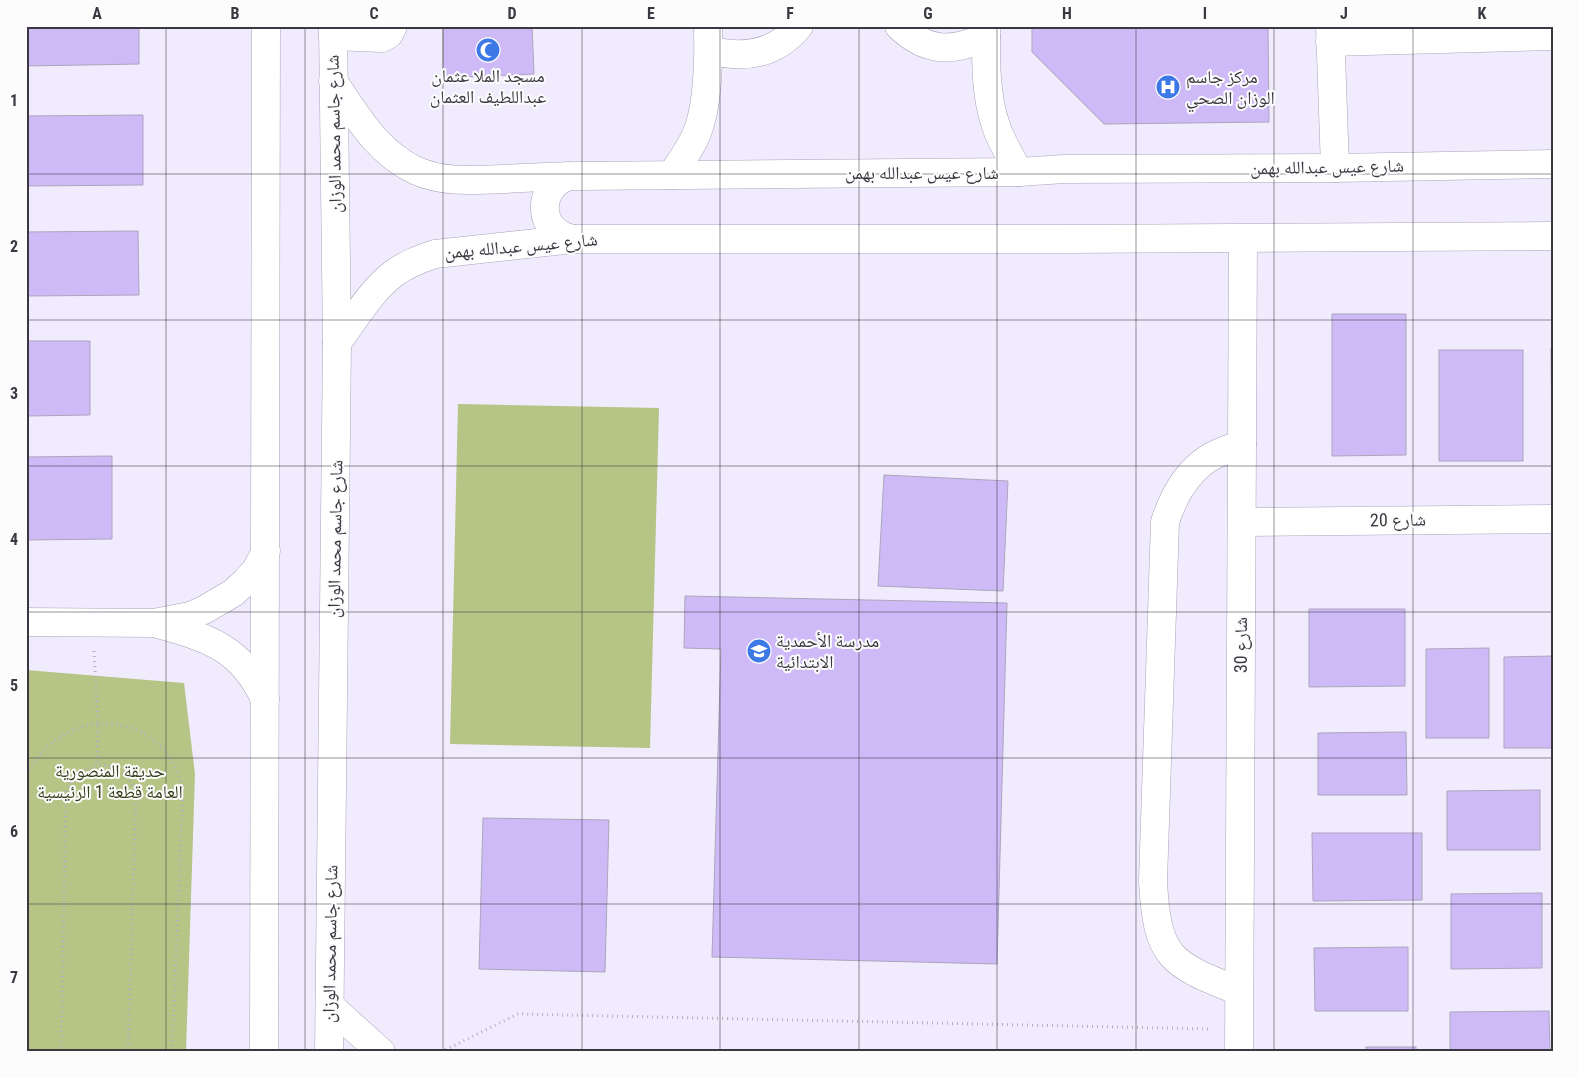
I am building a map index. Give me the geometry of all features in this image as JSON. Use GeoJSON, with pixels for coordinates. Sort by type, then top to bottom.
{"type":"FeatureCollection","features":[{"type":"Feature","properties":{"kind":"street"},"geometry":{"type":"LineString","coordinates":[[264,1052],[266,26]]}},
{"type":"Feature","properties":{"kind":"street"},"geometry":{"type":"LineString","coordinates":[[333,31],[382,38],[389,34],[393,26]]}},
{"type":"Feature","properties":{"kind":"street"},"geometry":{"type":"LineString","coordinates":[[708,38],[726,55],[745,55],[763,51],[780,44],[799,26]]}},
{"type":"Feature","properties":{"kind":"street"},"geometry":{"type":"LineString","coordinates":[[899,26],[908,34],[926,44],[947,48],[967,45],[986,32]]}},
{"type":"Feature","properties":{"kind":"street","name":"شارع جاسم محمد الوزان"},"geometry":{"type":"LineString","coordinates":[[329,1052],[338,343],[333,31]]}},
{"type":"Feature","properties":{"kind":"street"},"geometry":{"type":"LineString","coordinates":[[986,32],[990,101],[995,124],[1019,172]]}},
{"type":"Feature","properties":{"kind":"street"},"geometry":{"type":"LineString","coordinates":[[1335,168],[1330,34],[1553,36]]}},
{"type":"Feature","properties":{"kind":"street"},"geometry":{"type":"LineString","coordinates":[[672,174],[692,143],[699,129],[703,114],[708,38]]}},
{"type":"Feature","properties":{"kind":"street","name":"شارع عيس عبدالله بهمن"},"geometry":{"type":"LineString","coordinates":[[333,81],[368,133],[398,161],[436,178],[457,181],[672,174],[1019,172],[1064,168],[1335,168],[1553,164]]}},
{"type":"Feature","properties":{"kind":"street"},"geometry":{"type":"LineString","coordinates":[[569,176],[553,185],[546,197],[545,210],[552,228],[562,235],[574,239]]}},
{"type":"Feature","properties":{"kind":"street","name":"شارع عيس عبدالله بهمن"},"geometry":{"type":"LineString","coordinates":[[338,343],[377,288],[394,273],[414,261],[435,254],[574,239],[1553,236]]}},
{"type":"Feature","properties":{"kind":"street","name":"شارع 30"},"geometry":{"type":"LineString","coordinates":[[1239,1041],[1243,238]]}},
{"type":"Feature","properties":{"kind":"street"},"geometry":{"type":"LineString","coordinates":[[1239,991],[1202,977],[1175,961],[1166,949],[1158,931],[1152,881],[1165,522],[1177,493],[1198,467],[1210,457],[1242,444]]}},
{"type":"Feature","properties":{"kind":"street","name":"شارع 20"},"geometry":{"type":"LineString","coordinates":[[1242,522],[1553,519]]}},
{"type":"Feature","properties":{"kind":"street"},"geometry":{"type":"LineString","coordinates":[[26,622],[154,622],[190,616],[233,593],[256,570],[266,551]]}},
{"type":"Feature","properties":{"kind":"street"},"geometry":{"type":"LineString","coordinates":[[154,622],[200,636],[223,648],[254,676],[266,699]]}},
{"type":"Feature","properties":{"kind":"street"},"geometry":{"type":"LineString","coordinates":[[330,1006],[381,1052]]}},
{"type":"Feature","properties":{"kind":"path"},"geometry":{"type":"LineString","coordinates":[[93,622],[98,723],[97,765]]}},
{"type":"Feature","properties":{"kind":"path"},"geometry":{"type":"LineString","coordinates":[[26,780],[38,757],[50,743],[72,730],[98,723],[117,724],[136,730],[152,739],[166,752],[177,768],[183,787],[172,1052]]}},
{"type":"Feature","properties":{"kind":"path"},"geometry":{"type":"LineString","coordinates":[[61,1052],[66,792],[70,782],[77,774],[86,768],[97,765],[118,769],[133,785],[136,796],[128,1052]]}},
{"type":"Feature","properties":{"kind":"path"},"geometry":{"type":"LineString","coordinates":[[441,1052],[518,1014],[1239,1041]]}},
{"type":"Feature","properties":{"kind":"green space"},"geometry":{"type":"Polygon","coordinates":[[[458,404],[659,408],[650,748],[450,744],[458,404]]]}},
{"type":"Feature","properties":{"kind":"green space","name":"حديقة المنصورية العامة قطعة 1 الرئيسية"},"geometry":{"type":"Polygon","coordinates":[[[26,670],[184,683],[195,774],[186,1052],[26,1052],[26,670]]]}},
{"type":"Feature","properties":{"kind":"building"},"geometry":{"type":"Polygon","coordinates":[[[26,26],[139,26],[139,64],[26,66],[26,26]]]}},
{"type":"Feature","properties":{"kind":"building","name":"مسجد الملا عثمان عبداللطيف العثمان"},"geometry":{"type":"Polygon","coordinates":[[[443,26],[532,26],[534,74],[443,78],[443,26]]]}},
{"type":"Feature","properties":{"kind":"building","name":"مركز جاسم الوزان الصحي"},"geometry":{"type":"Polygon","coordinates":[[[1032,26],[1268,26],[1269,122],[1104,124],[1032,52],[1032,26]]]}},
{"type":"Feature","properties":{"kind":"building"},"geometry":{"type":"Polygon","coordinates":[[[143,115],[143,185],[26,186],[26,116],[143,115]]]}},
{"type":"Feature","properties":{"kind":"building"},"geometry":{"type":"Polygon","coordinates":[[[138,231],[139,295],[26,296],[26,232],[138,231]]]}},
{"type":"Feature","properties":{"kind":"building"},"geometry":{"type":"Polygon","coordinates":[[[1332,314],[1406,314],[1406,455],[1332,456],[1332,314]]]}},
{"type":"Feature","properties":{"kind":"building"},"geometry":{"type":"Polygon","coordinates":[[[26,341],[90,341],[90,415],[26,416],[26,341]]]}},
{"type":"Feature","properties":{"kind":"building"},"geometry":{"type":"Polygon","coordinates":[[[1551,348],[1553,348],[1553,463],[1552,463],[1551,348]]]}},
{"type":"Feature","properties":{"kind":"building"},"geometry":{"type":"Polygon","coordinates":[[[1439,350],[1523,350],[1523,461],[1439,461],[1439,350]]]}},
{"type":"Feature","properties":{"kind":"building"},"geometry":{"type":"Polygon","coordinates":[[[112,456],[112,539],[26,540],[26,457],[112,456]]]}},
{"type":"Feature","properties":{"kind":"building"},"geometry":{"type":"Polygon","coordinates":[[[884,475],[1008,481],[1003,591],[878,586],[884,475]]]}},
{"type":"Feature","properties":{"kind":"building"},"geometry":{"type":"Polygon","coordinates":[[[685,596],[1007,603],[997,964],[712,957],[721,649],[684,648],[685,596]]]}},
{"type":"Feature","properties":{"kind":"building"},"geometry":{"type":"Polygon","coordinates":[[[1309,609],[1405,609],[1405,686],[1309,687],[1309,609]]]}},
{"type":"Feature","properties":{"kind":"building"},"geometry":{"type":"Polygon","coordinates":[[[1489,648],[1489,738],[1426,738],[1426,649],[1489,648]]]}},
{"type":"Feature","properties":{"kind":"building"},"geometry":{"type":"Polygon","coordinates":[[[1553,656],[1553,748],[1504,748],[1504,657],[1553,656]]]}},
{"type":"Feature","properties":{"kind":"building"},"geometry":{"type":"Polygon","coordinates":[[[1406,732],[1407,795],[1318,795],[1318,733],[1406,732]]]}},
{"type":"Feature","properties":{"kind":"building"},"geometry":{"type":"Polygon","coordinates":[[[1540,790],[1540,850],[1447,850],[1447,791],[1540,790]]]}},
{"type":"Feature","properties":{"kind":"building"},"geometry":{"type":"Polygon","coordinates":[[[483,818],[609,820],[605,972],[479,969],[483,818]]]}},
{"type":"Feature","properties":{"kind":"building"},"geometry":{"type":"Polygon","coordinates":[[[1312,833],[1422,833],[1422,900],[1313,901],[1312,833]]]}},
{"type":"Feature","properties":{"kind":"building"},"geometry":{"type":"Polygon","coordinates":[[[1542,893],[1542,968],[1451,969],[1451,894],[1542,893]]]}},
{"type":"Feature","properties":{"kind":"building"},"geometry":{"type":"Polygon","coordinates":[[[1408,947],[1408,1011],[1315,1011],[1314,948],[1408,947]]]}},
{"type":"Feature","properties":{"kind":"building"},"geometry":{"type":"Polygon","coordinates":[[[1549,1011],[1550,1052],[1450,1052],[1450,1012],[1549,1011]]]}},
{"type":"Feature","properties":{"kind":"building"},"geometry":{"type":"Polygon","coordinates":[[[1366,1047],[1416,1047],[1416,1052],[1366,1052],[1366,1047]]]}},
{"type":"Feature","properties":{"kind":"building"},"geometry":{"type":"Polygon","coordinates":[[[1351,1050],[1351,1052],[1287,1052],[1287,1051],[1351,1050]]]}},
{"type":"Feature","properties":{"kind":"place","name":"مسجد الملا عثمان عبداللطيف العثمان"},"geometry":{"type":"Point","coordinates":[488,50]}},
{"type":"Feature","properties":{"kind":"place","name":"مركز جاسم الوزان الصحي"},"geometry":{"type":"Point","coordinates":[1168,87]}},
{"type":"Feature","properties":{"kind":"place","name":"مدرسة الأحمدية الابتدائية"},"geometry":{"type":"Point","coordinates":[759,651]}}]}
